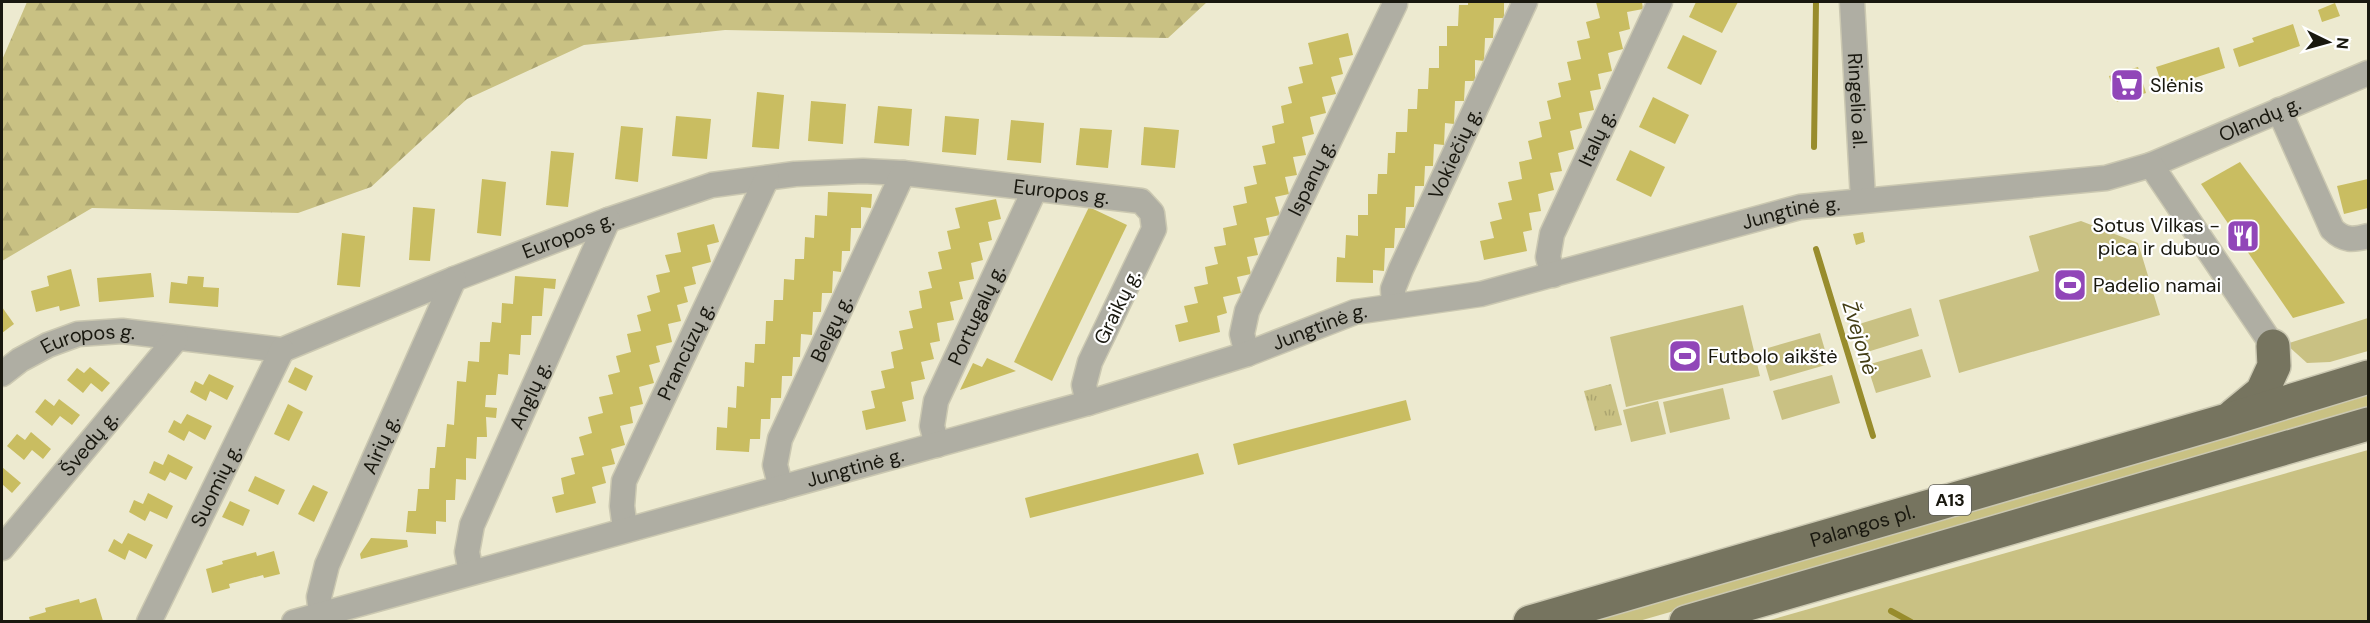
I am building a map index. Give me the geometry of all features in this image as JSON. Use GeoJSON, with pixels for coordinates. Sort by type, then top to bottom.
{"type":"FeatureCollection","features":[{"type":"Feature","properties":{"kind":"highway"},"geometry":{"type":"LineString","coordinates":[[2272,346],[2300,373],[2333,387]]}},
{"type":"Feature","properties":{"kind":"highway"},"geometry":{"type":"LineString","coordinates":[[2227,420],[2262,392],[2274,366],[2272,346]]}},
{"type":"Feature","properties":{"kind":"highway","name":"Palangos pl."},"geometry":{"type":"LineString","coordinates":[[1530,621],[2227,420],[2368,377]]}},
{"type":"Feature","properties":{"kind":"highway","name":"A13"},"geometry":{"type":"LineString","coordinates":[[1686,621],[2366,426]]}},
{"type":"Feature","properties":{"kind":"street","name":"Vokiečių g."},"geometry":{"type":"LineString","coordinates":[[1394,306],[1393,289],[1401,268],[1526,2]]}},
{"type":"Feature","properties":{"kind":"street","name":"Italų g."},"geometry":{"type":"LineString","coordinates":[[1553,275],[1548,257],[1552,234],[1660,2]]}},
{"type":"Feature","properties":{"kind":"street","name":"Ringelio al."},"geometry":{"type":"LineString","coordinates":[[1852,2],[1863,199]]}},
{"type":"Feature","properties":{"kind":"street","name":"Ispanų g."},"geometry":{"type":"LineString","coordinates":[[1247,354],[1242,334],[1247,310],[1395,4]]}},
{"type":"Feature","properties":{"kind":"street","name":"Olandų g."},"geometry":{"type":"LineString","coordinates":[[2151,165],[2368,73]]}},
{"type":"Feature","properties":{"kind":"street"},"geometry":{"type":"LineString","coordinates":[[2279,110],[2332,229],[2341,238],[2353,240],[2368,236]]}},
{"type":"Feature","properties":{"kind":"street","name":"Jungtinė g."},"geometry":{"type":"LineString","coordinates":[[294,621],[1089,403],[1247,354],[1355,312],[1481,294],[1800,207],[1863,199],[2106,178],[2151,165]]}},
{"type":"Feature","properties":{"kind":"street"},"geometry":{"type":"LineString","coordinates":[[2151,165],[2272,346]]}},
{"type":"Feature","properties":{"kind":"street","name":"Europos g."},"geometry":{"type":"LineString","coordinates":[[2,374],[20,360],[48,345],[78,334],[122,331],[282,350],[454,279],[608,220],[712,185],[795,174],[851,171],[903,173],[1141,201],[1152,213]]}},
{"type":"Feature","properties":{"kind":"street","name":"Belgų g."},"geometry":{"type":"LineString","coordinates":[[781,488],[775,465],[780,439],[903,173]]}},
{"type":"Feature","properties":{"kind":"street","name":"Prancūzų g."},"geometry":{"type":"LineString","coordinates":[[625,529],[622,506],[624,482],[767,178]]}},
{"type":"Feature","properties":{"kind":"street","name":"Portugalų g."},"geometry":{"type":"LineString","coordinates":[[937,445],[932,426],[936,401],[1035,189]]}},
{"type":"Feature","properties":{"kind":"street","name":"Graikų g."},"geometry":{"type":"LineString","coordinates":[[1089,403],[1084,385],[1090,362],[1148,244],[1154,229],[1152,213]]}},
{"type":"Feature","properties":{"kind":"street","name":"Anglų g."},"geometry":{"type":"LineString","coordinates":[[471,572],[467,552],[472,525],[608,220]]}},
{"type":"Feature","properties":{"kind":"street","name":"Airių g."},"geometry":{"type":"LineString","coordinates":[[321,614],[319,597],[327,565],[454,279]]}},
{"type":"Feature","properties":{"kind":"street","name":"Švedų g."},"geometry":{"type":"LineString","coordinates":[[2,548],[176,339]]}},
{"type":"Feature","properties":{"kind":"street","name":"Suomių g."},"geometry":{"type":"LineString","coordinates":[[149,621],[282,350]]}},
{"type":"Feature","properties":{"kind":"green space"},"geometry":{"type":"Polygon","coordinates":[[[27,2],[1207,2],[1168,38],[725,30],[584,45],[467,99],[371,187],[298,213],[92,208],[2,261],[2,60],[27,2]]]}},
{"type":"Feature","properties":{"kind":"green space","name":"Padelio namai"},"geometry":{"type":"Polygon","coordinates":[[[2081,221],[2138,243],[2160,315],[1959,373],[1939,300],[2039,271],[2029,236],[2081,221]]]}},
{"type":"Feature","properties":{"kind":"green space","name":"Futbolo aikštė"},"geometry":{"type":"Polygon","coordinates":[[[1743,305],[1760,376],[1626,407],[1610,337],[1743,305]]]}},
{"type":"Feature","properties":{"kind":"green space"},"geometry":{"type":"Polygon","coordinates":[[[1911,308],[1919,336],[1864,353],[1856,325],[1911,308]]]}},
{"type":"Feature","properties":{"kind":"green space"},"geometry":{"type":"Polygon","coordinates":[[[2368,318],[2368,351],[2330,362],[2307,363],[2286,344],[2368,318]]]}},
{"type":"Feature","properties":{"kind":"green space"},"geometry":{"type":"Polygon","coordinates":[[[1820,333],[1829,364],[1770,381],[1761,350],[1820,333]]]}},
{"type":"Feature","properties":{"kind":"green space"},"geometry":{"type":"Polygon","coordinates":[[[1922,349],[1931,377],[1876,393],[1867,365],[1922,349]]]}},
{"type":"Feature","properties":{"kind":"green space"},"geometry":{"type":"Polygon","coordinates":[[[1832,375],[1840,403],[1782,420],[1773,391],[1832,375]]]}},
{"type":"Feature","properties":{"kind":"green space"},"geometry":{"type":"Polygon","coordinates":[[[1611,384],[1622,425],[1595,431],[1584,391],[1611,384]]]}},
{"type":"Feature","properties":{"kind":"green space"},"geometry":{"type":"Polygon","coordinates":[[[1723,388],[1730,419],[1670,433],[1663,402],[1723,388]]]}},
{"type":"Feature","properties":{"kind":"green space"},"geometry":{"type":"Polygon","coordinates":[[[2368,393],[2368,411],[1639,621],[1584,622],[2368,393]]]}},
{"type":"Feature","properties":{"kind":"green space"},"geometry":{"type":"Polygon","coordinates":[[[1658,401],[1666,434],[1631,442],[1623,410],[1658,401]]]}},
{"type":"Feature","properties":{"kind":"green space"},"geometry":{"type":"Polygon","coordinates":[[[2368,450],[2368,621],[1767,621],[2368,450]]]}},
{"type":"Feature","properties":{"kind":"building"},"geometry":{"type":"Polygon","coordinates":[[[1468,2],[1504,2],[1504,18],[1494,18],[1493,38],[1485,38],[1484,61],[1475,60],[1475,81],[1465,81],[1464,101],[1455,101],[1454,124],[1445,123],[1444,145],[1434,144],[1433,166],[1425,166],[1424,186],[1415,186],[1414,207],[1406,207],[1405,228],[1395,228],[1394,248],[1385,248],[1384,271],[1373,270],[1373,283],[1336,282],[1337,257],[1345,258],[1346,235],[1358,236],[1358,215],[1368,215],[1368,194],[1377,194],[1378,174],[1387,174],[1388,153],[1395,153],[1396,132],[1407,132],[1408,109],[1417,109],[1418,89],[1428,89],[1429,68],[1439,68],[1439,46],[1447,46],[1447,26],[1458,26],[1459,5],[1468,5],[1468,2]]]}},
{"type":"Feature","properties":{"kind":"building"},"geometry":{"type":"Polygon","coordinates":[[[1596,2],[1642,2],[1643,9],[1627,12],[1630,29],[1619,32],[1623,49],[1608,53],[1612,71],[1598,74],[1601,89],[1590,91],[1594,110],[1579,113],[1582,128],[1570,131],[1574,149],[1558,153],[1562,171],[1550,173],[1554,190],[1538,194],[1541,211],[1529,213],[1532,230],[1523,232],[1527,251],[1484,260],[1480,241],[1494,238],[1490,222],[1502,219],[1498,203],[1512,200],[1508,182],[1522,179],[1519,162],[1532,159],[1528,141],[1542,137],[1539,122],[1551,119],[1547,101],[1561,97],[1558,83],[1571,80],[1567,62],[1581,59],[1577,41],[1590,38],[1586,22],[1600,18],[1596,2]]]}},
{"type":"Feature","properties":{"kind":"building"},"geometry":{"type":"Polygon","coordinates":[[[1696,2],[1738,2],[1722,33],[1689,17],[1696,2]]]}},
{"type":"Feature","properties":{"kind":"building"},"geometry":{"type":"Polygon","coordinates":[[[2335,3],[2340,16],[2322,22],[2318,10],[2335,3]]]}},
{"type":"Feature","properties":{"kind":"building"},"geometry":{"type":"Polygon","coordinates":[[[2293,24],[2300,46],[2239,67],[2233,49],[2254,42],[2252,38],[2293,24]]]}},
{"type":"Feature","properties":{"kind":"building"},"geometry":{"type":"Polygon","coordinates":[[[1348,33],[1353,55],[1339,58],[1343,74],[1331,77],[1336,94],[1322,97],[1326,113],[1310,117],[1314,134],[1302,137],[1306,155],[1293,157],[1297,175],[1285,177],[1289,194],[1275,197],[1280,215],[1266,218],[1270,235],[1254,238],[1258,255],[1247,257],[1251,274],[1237,277],[1241,293],[1223,297],[1227,313],[1217,316],[1220,332],[1179,342],[1175,325],[1188,322],[1184,306],[1198,303],[1194,287],[1208,284],[1205,267],[1218,264],[1214,247],[1226,245],[1223,228],[1237,225],[1233,206],[1247,203],[1244,187],[1257,184],[1253,166],[1266,164],[1262,146],[1275,143],[1272,126],[1284,123],[1281,106],[1292,103],[1288,87],[1303,83],[1299,67],[1313,64],[1308,43],[1348,33]]]}},
{"type":"Feature","properties":{"kind":"building"},"geometry":{"type":"Polygon","coordinates":[[[1683,35],[1717,51],[1701,85],[1667,68],[1683,35]]]}},
{"type":"Feature","properties":{"kind":"building"},"geometry":{"type":"Polygon","coordinates":[[[2219,47],[2225,68],[2163,88],[2156,67],[2219,47]]]}},
{"type":"Feature","properties":{"kind":"building","name":"Slėnis"},"geometry":{"type":"Polygon","coordinates":[[[2138,67],[2146,93],[2117,102],[2109,76],[2138,67]]]}},
{"type":"Feature","properties":{"kind":"building"},"geometry":{"type":"Polygon","coordinates":[[[757,92],[784,95],[779,149],[752,147],[757,92]]]}},
{"type":"Feature","properties":{"kind":"building"},"geometry":{"type":"Polygon","coordinates":[[[1653,97],[1689,115],[1675,144],[1639,127],[1653,97]]]}},
{"type":"Feature","properties":{"kind":"building"},"geometry":{"type":"Polygon","coordinates":[[[811,101],[846,104],[843,144],[808,141],[811,101]]]}},
{"type":"Feature","properties":{"kind":"building"},"geometry":{"type":"Polygon","coordinates":[[[878,106],[912,109],[909,146],[874,143],[878,106]]]}},
{"type":"Feature","properties":{"kind":"building"},"geometry":{"type":"Polygon","coordinates":[[[676,116],[711,119],[707,159],[672,156],[676,116]]]}},
{"type":"Feature","properties":{"kind":"building"},"geometry":{"type":"Polygon","coordinates":[[[945,116],[979,119],[976,155],[942,152],[945,116]]]}},
{"type":"Feature","properties":{"kind":"building"},"geometry":{"type":"Polygon","coordinates":[[[1011,120],[1044,123],[1041,163],[1007,160],[1011,120]]]}},
{"type":"Feature","properties":{"kind":"building"},"geometry":{"type":"Polygon","coordinates":[[[621,126],[643,128],[638,182],[615,179],[621,126]]]}},
{"type":"Feature","properties":{"kind":"building"},"geometry":{"type":"Polygon","coordinates":[[[1144,127],[1179,130],[1175,168],[1141,165],[1144,127]]]}},
{"type":"Feature","properties":{"kind":"building"},"geometry":{"type":"Polygon","coordinates":[[[1080,128],[1112,130],[1108,168],[1076,165],[1080,128]]]}},
{"type":"Feature","properties":{"kind":"building"},"geometry":{"type":"Polygon","coordinates":[[[1630,150],[1665,167],[1651,197],[1616,180],[1630,150]]]}},
{"type":"Feature","properties":{"kind":"building"},"geometry":{"type":"Polygon","coordinates":[[[551,151],[574,153],[568,207],[546,205],[551,151]]]}},
{"type":"Feature","properties":{"kind":"building"},"geometry":{"type":"Polygon","coordinates":[[[2240,162],[2345,303],[2293,318],[2201,184],[2240,162]]]}},
{"type":"Feature","properties":{"kind":"building"},"geometry":{"type":"Polygon","coordinates":[[[482,179],[506,182],[501,236],[477,233],[482,179]]]}},
{"type":"Feature","properties":{"kind":"building"},"geometry":{"type":"Polygon","coordinates":[[[2368,179],[2368,208],[2344,214],[2337,186],[2368,179]]]}},
{"type":"Feature","properties":{"kind":"building"},"geometry":{"type":"Polygon","coordinates":[[[828,192],[872,194],[871,208],[861,207],[861,228],[851,228],[850,251],[842,251],[841,272],[833,271],[832,293],[822,293],[821,312],[813,312],[812,335],[801,334],[800,357],[793,357],[792,376],[782,376],[781,398],[771,398],[770,419],[761,419],[760,439],[750,439],[749,452],[716,450],[717,427],[727,428],[728,407],[736,408],[737,386],[744,387],[745,362],[754,363],[755,344],[765,344],[766,321],[773,321],[774,300],[783,300],[784,279],[794,280],[795,259],[804,259],[805,237],[814,238],[815,215],[827,216],[828,192]]]}},
{"type":"Feature","properties":{"kind":"building"},"geometry":{"type":"Polygon","coordinates":[[[996,199],[1001,219],[988,222],[992,240],[979,243],[983,260],[971,263],[974,279],[959,282],[963,299],[950,302],[954,320],[937,323],[940,341],[930,343],[934,359],[921,362],[925,379],[911,382],[914,399],[902,402],[906,421],[866,430],[862,411],[875,408],[871,391],[885,388],[881,371],[894,368],[891,352],[903,349],[899,331],[913,328],[909,311],[922,308],[919,291],[932,288],[928,272],[942,269],[938,252],[951,249],[947,231],[960,228],[955,208],[996,199]]]}},
{"type":"Feature","properties":{"kind":"building"},"geometry":{"type":"Polygon","coordinates":[[[413,207],[435,209],[430,261],[409,260],[413,207]]]}},
{"type":"Feature","properties":{"kind":"building"},"geometry":{"type":"Polygon","coordinates":[[[1089,207],[1127,225],[1052,381],[1014,362],[1089,207]]]}},
{"type":"Feature","properties":{"kind":"building"},"geometry":{"type":"Polygon","coordinates":[[[714,224],[719,242],[707,245],[711,262],[692,267],[696,284],[684,287],[688,302],[677,305],[681,321],[668,324],[672,342],[656,346],[660,362],[649,365],[654,383],[639,387],[643,404],[630,407],[633,423],[620,426],[625,445],[611,449],[615,464],[602,467],[606,483],[592,487],[596,503],[556,513],[552,497],[564,494],[561,478],[575,474],[571,458],[584,455],[579,437],[592,433],[588,417],[603,413],[599,397],[613,394],[608,375],[620,372],[616,356],[631,352],[627,334],[641,331],[637,315],[651,311],[647,296],[660,292],[656,275],[670,272],[665,255],[681,252],[677,233],[714,224]]]}},
{"type":"Feature","properties":{"kind":"building"},"geometry":{"type":"Polygon","coordinates":[[[1863,232],[1865,242],[1856,245],[1853,234],[1863,232]]]}},
{"type":"Feature","properties":{"kind":"building"},"geometry":{"type":"Polygon","coordinates":[[[342,233],[365,236],[360,287],[337,285],[342,233]]]}},
{"type":"Feature","properties":{"kind":"building"},"geometry":{"type":"Polygon","coordinates":[[[71,269],[80,306],[60,311],[59,306],[36,312],[31,291],[49,286],[47,276],[71,269]]]}},
{"type":"Feature","properties":{"kind":"building"},"geometry":{"type":"Polygon","coordinates":[[[151,273],[154,297],[99,302],[97,278],[151,273]]]}},
{"type":"Feature","properties":{"kind":"building"},"geometry":{"type":"Polygon","coordinates":[[[188,276],[204,277],[203,287],[219,288],[218,307],[169,303],[171,282],[187,284],[188,276]]]}},
{"type":"Feature","properties":{"kind":"building"},"geometry":{"type":"Polygon","coordinates":[[[515,276],[556,279],[555,289],[544,288],[542,316],[532,316],[531,335],[521,335],[520,355],[509,354],[508,375],[498,374],[496,395],[486,395],[485,407],[497,408],[496,418],[486,417],[487,437],[477,437],[476,459],[466,458],[466,480],[456,479],[455,500],[446,500],[446,522],[436,521],[436,534],[406,532],[408,511],[416,511],[418,489],[429,489],[430,468],[435,468],[437,447],[445,447],[447,424],[454,425],[457,381],[466,382],[468,361],[479,362],[480,342],[490,342],[492,322],[501,323],[502,303],[513,304],[515,276]]]}},
{"type":"Feature","properties":{"kind":"building"},"geometry":{"type":"Polygon","coordinates":[[[2,307],[14,324],[2,333],[2,307]]]}},
{"type":"Feature","properties":{"kind":"building"},"geometry":{"type":"Polygon","coordinates":[[[987,358],[1016,371],[960,390],[973,363],[982,367],[987,358]]]}},
{"type":"Feature","properties":{"kind":"building"},"geometry":{"type":"Polygon","coordinates":[[[90,367],[110,383],[102,392],[91,383],[83,393],[67,380],[77,368],[84,373],[90,367]]]}},
{"type":"Feature","properties":{"kind":"building"},"geometry":{"type":"Polygon","coordinates":[[[295,367],[313,376],[306,391],[288,382],[295,367]]]}},
{"type":"Feature","properties":{"kind":"building"},"geometry":{"type":"Polygon","coordinates":[[[209,374],[234,386],[227,400],[210,391],[206,401],[190,392],[195,381],[203,385],[209,374]]]}},
{"type":"Feature","properties":{"kind":"building"},"geometry":{"type":"Polygon","coordinates":[[[45,399],[54,406],[59,399],[80,415],[72,425],[60,416],[52,426],[35,412],[45,399]]]}},
{"type":"Feature","properties":{"kind":"building"},"geometry":{"type":"Polygon","coordinates":[[[1406,400],[1411,420],[1238,465],[1233,444],[1406,400]]]}},
{"type":"Feature","properties":{"kind":"building"},"geometry":{"type":"Polygon","coordinates":[[[288,404],[303,412],[289,441],[274,434],[288,404]]]}},
{"type":"Feature","properties":{"kind":"building"},"geometry":{"type":"Polygon","coordinates":[[[187,414],[212,426],[205,440],[189,431],[184,441],[168,432],[174,420],[181,424],[187,414]]]}},
{"type":"Feature","properties":{"kind":"building"},"geometry":{"type":"Polygon","coordinates":[[[31,432],[51,449],[43,459],[32,450],[24,460],[7,446],[17,434],[25,440],[31,432]]]}},
{"type":"Feature","properties":{"kind":"building"},"geometry":{"type":"Polygon","coordinates":[[[1198,453],[1204,474],[1030,518],[1025,498],[1198,453]]]}},
{"type":"Feature","properties":{"kind":"building"},"geometry":{"type":"Polygon","coordinates":[[[168,454],[193,467],[186,480],[170,472],[165,481],[149,473],[154,461],[163,465],[168,454]]]}},
{"type":"Feature","properties":{"kind":"building"},"geometry":{"type":"Polygon","coordinates":[[[2,467],[21,483],[12,493],[2,484],[2,467]]]}},
{"type":"Feature","properties":{"kind":"building"},"geometry":{"type":"Polygon","coordinates":[[[255,476],[285,490],[278,505],[248,491],[255,476]]]}},
{"type":"Feature","properties":{"kind":"building"},"geometry":{"type":"Polygon","coordinates":[[[313,485],[328,492],[314,522],[298,514],[313,485]]]}},
{"type":"Feature","properties":{"kind":"building"},"geometry":{"type":"Polygon","coordinates":[[[148,493],[173,506],[167,519],[150,511],[145,521],[129,512],[134,500],[143,504],[148,493]]]}},
{"type":"Feature","properties":{"kind":"building"},"geometry":{"type":"Polygon","coordinates":[[[230,501],[250,510],[243,526],[222,517],[230,501]]]}},
{"type":"Feature","properties":{"kind":"building"},"geometry":{"type":"Polygon","coordinates":[[[128,533],[153,545],[146,559],[129,550],[125,560],[108,551],[114,539],[122,544],[128,533]]]}},
{"type":"Feature","properties":{"kind":"building"},"geometry":{"type":"Polygon","coordinates":[[[371,538],[407,540],[408,547],[361,559],[360,554],[371,538]]]}},
{"type":"Feature","properties":{"kind":"building"},"geometry":{"type":"Polygon","coordinates":[[[274,551],[280,574],[264,578],[263,575],[229,584],[230,588],[212,593],[206,569],[223,564],[222,561],[256,552],[257,556],[274,551]]]}},
{"type":"Feature","properties":{"kind":"building"},"geometry":{"type":"Polygon","coordinates":[[[96,598],[103,621],[30,621],[29,617],[46,612],[45,608],[79,599],[80,603],[96,598]]]}},
{"type":"Feature","properties":{"kind":"waterway","name":"Žvejonė"},"geometry":{"type":"LineString","coordinates":[[1814,147],[1816,2]]}},
{"type":"Feature","properties":{"kind":"waterway","name":"Žvejonė"},"geometry":{"type":"LineString","coordinates":[[1816,249],[1873,436]]}},
{"type":"Feature","properties":{"kind":"waterway","name":"Žvejonė"},"geometry":{"type":"LineString","coordinates":[[1891,611],[1911,622]]}},
{"type":"Feature","properties":{"kind":"place","name":"Slėnis"},"geometry":{"type":"Point","coordinates":[2127,85]}},
{"type":"Feature","properties":{"kind":"place","name":"Sotus Vilkas - pica ir dubuo"},"geometry":{"type":"Point","coordinates":[2243,236]}},
{"type":"Feature","properties":{"kind":"place","name":"Padelio namai"},"geometry":{"type":"Point","coordinates":[2070,285]}},
{"type":"Feature","properties":{"kind":"place","name":"Futbolo aikštė"},"geometry":{"type":"Point","coordinates":[1685,356]}}]}
